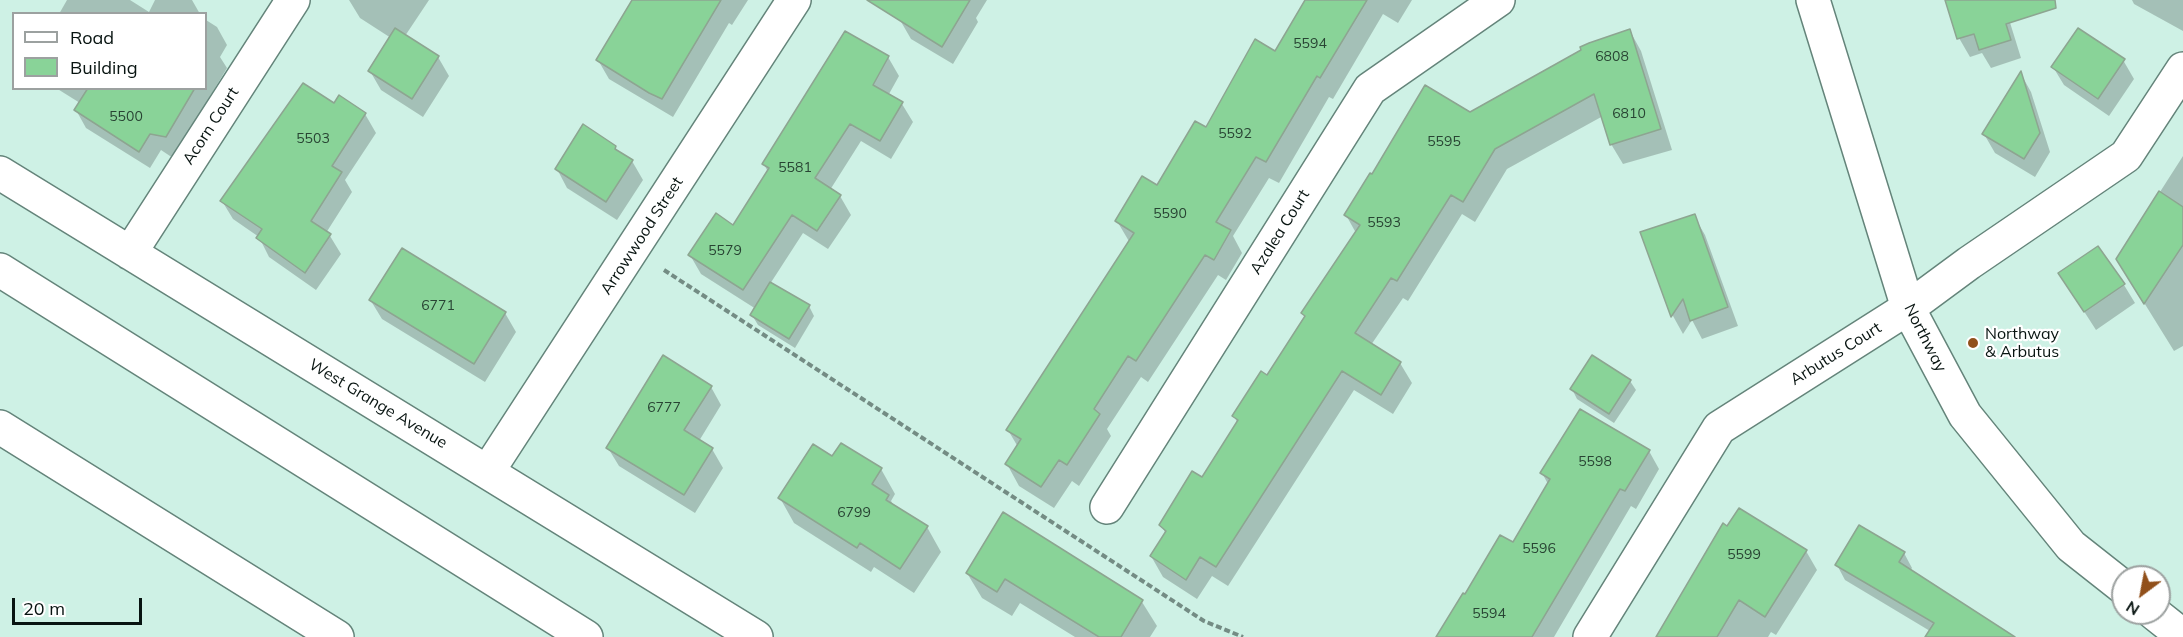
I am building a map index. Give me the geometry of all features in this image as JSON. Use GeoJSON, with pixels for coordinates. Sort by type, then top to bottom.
{"type":"FeatureCollection","features":[{"type":"Feature","properties":{"kind":"street","name":"Acorn Court"},"geometry":{"type":"LineString","coordinates":[[130,253],[293,0]]}},
{"type":"Feature","properties":{"kind":"street","name":"Arrowwood Street"},"geometry":{"type":"LineString","coordinates":[[488,471],[794,0]]}},
{"type":"Feature","properties":{"kind":"street","name":"Azalea Court"},"geometry":{"type":"LineString","coordinates":[[1107,507],[1370,89],[1498,0]]}},
{"type":"Feature","properties":{"kind":"street","name":"Northway"},"geometry":{"type":"LineString","coordinates":[[1813,0],[1908,308],[1965,415],[2071,546],[2111,578]]}},
{"type":"Feature","properties":{"kind":"street","name":"Arbutus Court"},"geometry":{"type":"LineString","coordinates":[[1590,637],[1719,428],[1908,308],[1969,263],[2126,156],[2183,69]]}},
{"type":"Feature","properties":{"kind":"street","name":"West Grange Avenue"},"geometry":{"type":"LineString","coordinates":[[0,173],[756,637]]}},
{"type":"Feature","properties":{"kind":"street"},"geometry":{"type":"LineString","coordinates":[[0,270],[586,637]]}},
{"type":"Feature","properties":{"kind":"street"},"geometry":{"type":"LineString","coordinates":[[0,427],[337,637]]}},
{"type":"Feature","properties":{"kind":"street"},"geometry":{"type":"LineString","coordinates":[[2169,625],[2183,636]]}},
{"type":"Feature","properties":{"kind":"path"},"geometry":{"type":"LineString","coordinates":[[633,250],[1204,621],[1243,637]]}},
{"type":"Feature","properties":{"kind":"building"},"geometry":{"type":"Polygon","coordinates":[[[632,0],[721,0],[662,99],[596,60],[632,0]]]}},
{"type":"Feature","properties":{"kind":"building"},"geometry":{"type":"Polygon","coordinates":[[[867,0],[970,0],[942,47],[867,0]]]}},
{"type":"Feature","properties":{"kind":"building"},"geometry":{"type":"Polygon","coordinates":[[[1305,0],[1367,0],[1320,78],[1317,76],[1266,162],[1256,157],[1216,222],[1231,230],[1214,260],[1205,255],[1136,361],[1128,356],[1094,409],[1100,414],[1067,465],[1059,460],[1041,487],[1005,464],[1021,439],[1006,430],[1134,233],[1115,221],[1142,176],[1157,185],[1195,121],[1206,127],[1255,39],[1275,51],[1305,0]]]}},
{"type":"Feature","properties":{"kind":"building"},"geometry":{"type":"Polygon","coordinates":[[[1945,0],[2055,0],[2056,8],[2006,24],[2011,40],[1979,50],[1974,34],[1957,39],[1945,0]]]}},
{"type":"Feature","properties":{"kind":"building"},"geometry":{"type":"Polygon","coordinates":[[[395,28],[439,56],[412,99],[368,71],[395,28]]]}},
{"type":"Feature","properties":{"kind":"building"},"geometry":{"type":"Polygon","coordinates":[[[2078,28],[2125,59],[2098,99],[2051,67],[2078,28]]]}},
{"type":"Feature","properties":{"kind":"building"},"geometry":{"type":"Polygon","coordinates":[[[1630,29],[1661,129],[1610,145],[1594,94],[1495,149],[1463,202],[1451,195],[1397,281],[1391,278],[1355,333],[1401,362],[1381,395],[1342,371],[1216,567],[1200,557],[1186,580],[1150,556],[1166,531],[1159,525],[1192,471],[1202,477],[1238,420],[1232,416],[1261,371],[1267,375],[1305,316],[1301,313],[1360,225],[1344,215],[1370,173],[1372,174],[1425,85],[1470,112],[1581,50],[1580,47],[1630,29]]]}},
{"type":"Feature","properties":{"kind":"building"},"geometry":{"type":"Polygon","coordinates":[[[845,31],[889,56],[873,85],[903,102],[880,141],[850,124],[815,178],[841,195],[817,231],[792,215],[743,290],[688,255],[716,213],[733,225],[769,168],[762,164],[845,31]]]}},
{"type":"Feature","properties":{"kind":"building"},"geometry":{"type":"Polygon","coordinates":[[[2021,71],[2040,133],[2024,159],[1982,134],[2021,71]]]}},
{"type":"Feature","properties":{"kind":"building"},"geometry":{"type":"Polygon","coordinates":[[[303,83],[334,103],[339,95],[366,113],[332,166],[342,172],[311,221],[331,234],[305,273],[256,238],[262,229],[220,201],[303,83]]]}},
{"type":"Feature","properties":{"kind":"building"},"geometry":{"type":"Polygon","coordinates":[[[87,90],[194,90],[166,137],[150,134],[139,152],[74,110],[87,90]]]}},
{"type":"Feature","properties":{"kind":"building"},"geometry":{"type":"Polygon","coordinates":[[[583,124],[633,160],[606,202],[555,169],[583,124]]]}},
{"type":"Feature","properties":{"kind":"building"},"geometry":{"type":"Polygon","coordinates":[[[2159,191],[2183,207],[2183,245],[2144,304],[2116,259],[2159,191]]]}},
{"type":"Feature","properties":{"kind":"building"},"geometry":{"type":"Polygon","coordinates":[[[1695,214],[1728,307],[1690,321],[1683,299],[1671,317],[1640,232],[1695,214]]]}},
{"type":"Feature","properties":{"kind":"building"},"geometry":{"type":"Polygon","coordinates":[[[2098,246],[2125,284],[2084,312],[2058,273],[2098,246]]]}},
{"type":"Feature","properties":{"kind":"building"},"geometry":{"type":"Polygon","coordinates":[[[402,248],[506,312],[474,364],[369,300],[402,248]]]}},
{"type":"Feature","properties":{"kind":"building"},"geometry":{"type":"Polygon","coordinates":[[[770,282],[810,305],[789,339],[750,315],[770,282]]]}},
{"type":"Feature","properties":{"kind":"building"},"geometry":{"type":"Polygon","coordinates":[[[663,355],[712,386],[684,430],[713,448],[684,495],[606,448],[663,355]]]}},
{"type":"Feature","properties":{"kind":"building"},"geometry":{"type":"Polygon","coordinates":[[[1592,355],[1631,380],[1609,414],[1570,389],[1592,355]]]}},
{"type":"Feature","properties":{"kind":"building"},"geometry":{"type":"Polygon","coordinates":[[[1580,409],[1650,450],[1625,491],[1620,489],[1532,637],[1436,637],[1500,535],[1513,542],[1550,479],[1540,473],[1580,409]]]}},
{"type":"Feature","properties":{"kind":"building"},"geometry":{"type":"Polygon","coordinates":[[[841,443],[882,468],[872,484],[889,495],[886,500],[928,526],[900,569],[860,543],[857,548],[778,498],[813,444],[832,456],[841,443]]]}},
{"type":"Feature","properties":{"kind":"building"},"geometry":{"type":"Polygon","coordinates":[[[1739,508],[1807,550],[1765,617],[1739,600],[1717,637],[1656,637],[1723,523],[1727,526],[1739,508]]]}},
{"type":"Feature","properties":{"kind":"building"},"geometry":{"type":"Polygon","coordinates":[[[1003,512],[1143,600],[1121,637],[1099,637],[1005,579],[997,592],[966,573],[1003,512]]]}},
{"type":"Feature","properties":{"kind":"building"},"geometry":{"type":"Polygon","coordinates":[[[1859,525],[1905,552],[1899,562],[2015,637],[1925,637],[1934,623],[1835,565],[1859,525]]]}},
{"type":"Feature","properties":{"kind":"place","name":"Northway & Arbutus"},"geometry":{"type":"Point","coordinates":[1973,343]}}]}
